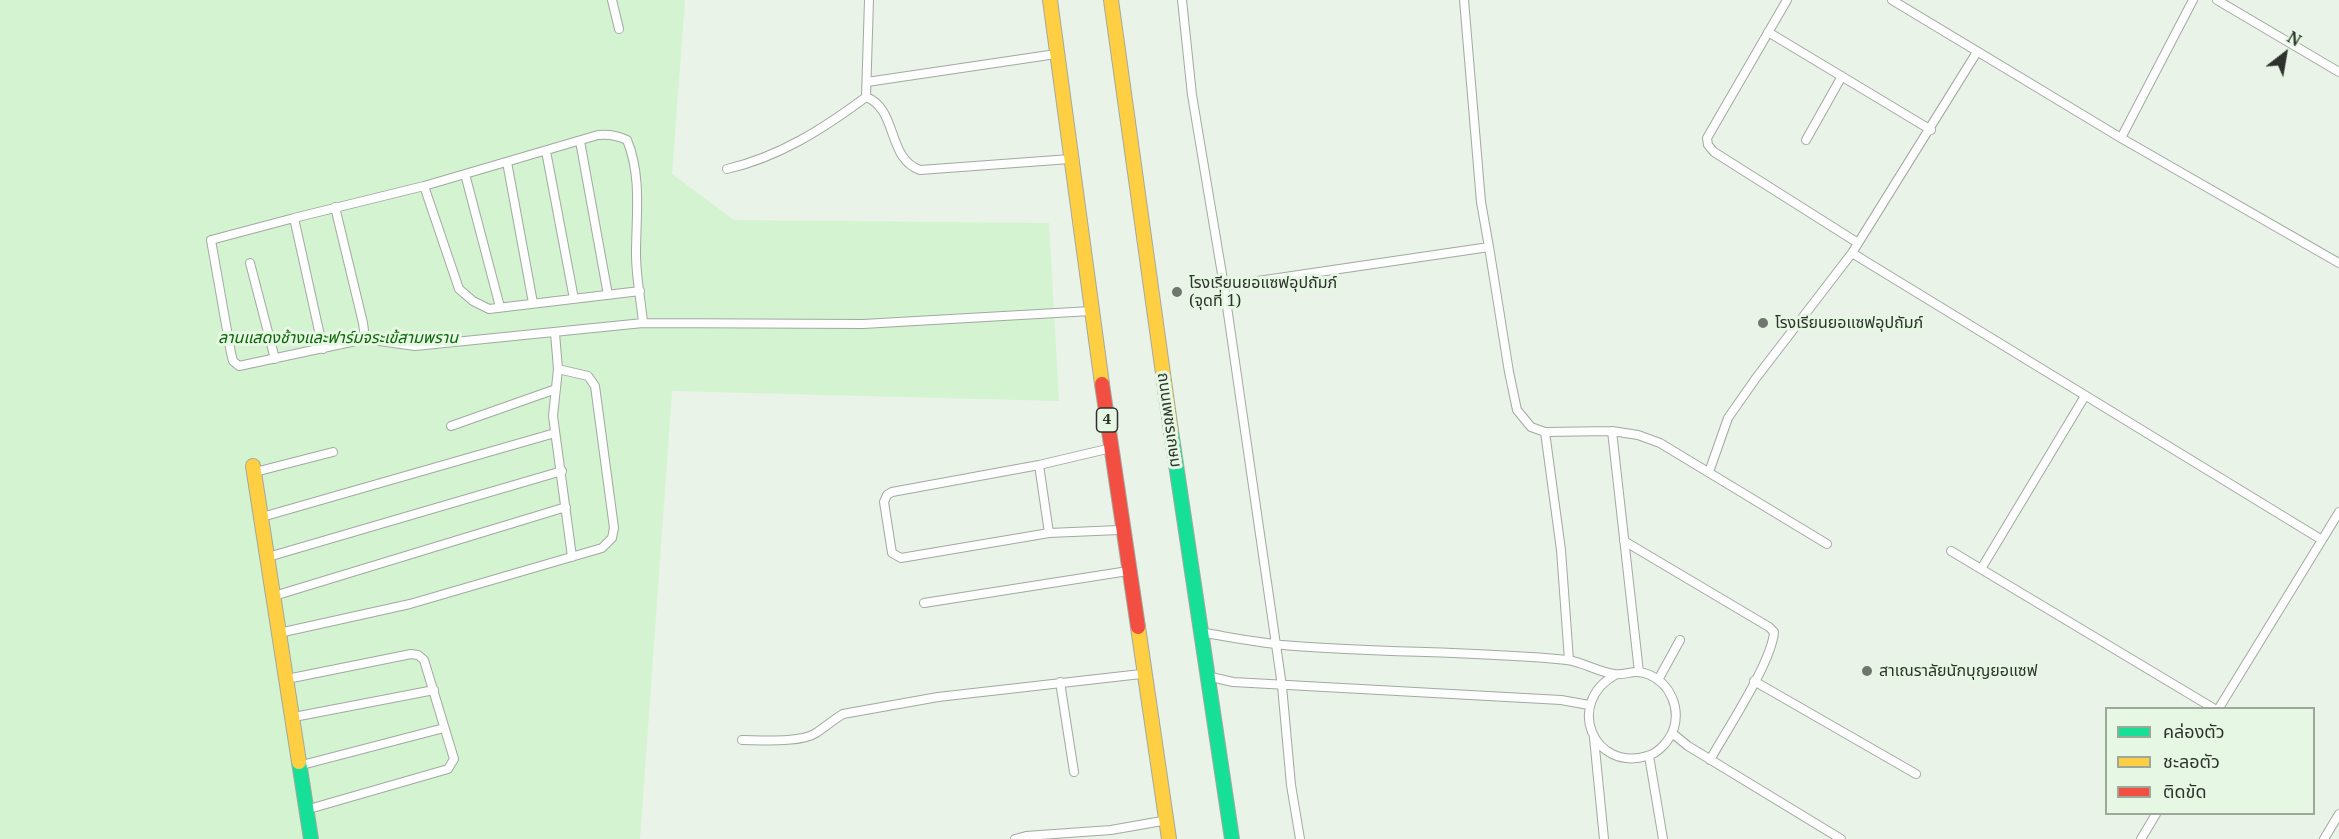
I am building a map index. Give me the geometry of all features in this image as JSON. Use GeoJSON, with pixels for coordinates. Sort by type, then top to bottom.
{"type":"FeatureCollection","features":[{"type":"Feature","properties":{"kind":"main road","name":"4"},"geometry":{"type":"LineString","coordinates":[[1050,0],[1111,447],[1169,839]]}},
{"type":"Feature","properties":{"kind":"main road","name":"ถนนเพชรเกษม"},"geometry":{"type":"LineString","coordinates":[[1111,0],[1151,298],[1232,839]]}},
{"type":"Feature","properties":{"kind":"main road"},"geometry":{"type":"LineString","coordinates":[[253,469],[311,839]]}},
{"type":"Feature","properties":{"kind":"lane"},"geometry":{"type":"LineString","coordinates":[[612,0],[619,29]]}},
{"type":"Feature","properties":{"kind":"lane"},"geometry":{"type":"LineString","coordinates":[[727,169],[745,165],[798,143],[823,129],[866,97],[869,0]]}},
{"type":"Feature","properties":{"kind":"lane"},"geometry":{"type":"LineString","coordinates":[[1182,0],[1192,95],[1224,286],[1282,686],[1291,786],[1300,839]]}},
{"type":"Feature","properties":{"kind":"lane"},"geometry":{"type":"LineString","coordinates":[[1464,0],[1481,202],[1517,410],[1531,427],[1545,432],[1612,431],[1638,435],[1660,442],[1827,544]]}},
{"type":"Feature","properties":{"kind":"lane"},"geometry":{"type":"LineString","coordinates":[[1787,0],[1707,138],[1708,145],[1714,152],[1858,243]]}},
{"type":"Feature","properties":{"kind":"lane"},"geometry":{"type":"LineString","coordinates":[[1892,0],[2121,138],[2339,263]]}},
{"type":"Feature","properties":{"kind":"lane"},"geometry":{"type":"LineString","coordinates":[[2121,138],[2193,0]]}},
{"type":"Feature","properties":{"kind":"lane"},"geometry":{"type":"LineString","coordinates":[[2217,0],[2339,72]]}},
{"type":"Feature","properties":{"kind":"lane"},"geometry":{"type":"LineString","coordinates":[[1768,32],[1930,130]]}},
{"type":"Feature","properties":{"kind":"lane"},"geometry":{"type":"LineString","coordinates":[[1709,472],[1728,418],[1852,254],[1977,52]]}},
{"type":"Feature","properties":{"kind":"lane"},"geometry":{"type":"LineString","coordinates":[[867,82],[1057,54]]}},
{"type":"Feature","properties":{"kind":"lane"},"geometry":{"type":"LineString","coordinates":[[1806,140],[1842,76]]}},
{"type":"Feature","properties":{"kind":"lane"},"geometry":{"type":"LineString","coordinates":[[866,97],[881,106],[903,157],[910,166],[920,170],[1071,159]]}},
{"type":"Feature","properties":{"kind":"lane"},"geometry":{"type":"LineString","coordinates":[[643,323],[636,253],[637,188],[632,152],[627,140],[619,136],[598,135],[424,186],[211,240],[233,361],[239,366],[365,339],[415,346],[643,323],[863,324],[1093,311]]}},
{"type":"Feature","properties":{"kind":"lane"},"geometry":{"type":"LineString","coordinates":[[580,141],[608,295]]}},
{"type":"Feature","properties":{"kind":"lane"},"geometry":{"type":"LineString","coordinates":[[546,151],[574,298]]}},
{"type":"Feature","properties":{"kind":"lane"},"geometry":{"type":"LineString","coordinates":[[507,162],[533,303]]}},
{"type":"Feature","properties":{"kind":"lane"},"geometry":{"type":"LineString","coordinates":[[465,174],[500,307]]}},
{"type":"Feature","properties":{"kind":"lane"},"geometry":{"type":"LineString","coordinates":[[424,186],[459,289],[473,301],[489,309],[640,291]]}},
{"type":"Feature","properties":{"kind":"lane"},"geometry":{"type":"LineString","coordinates":[[335,207],[365,339]]}},
{"type":"Feature","properties":{"kind":"lane"},"geometry":{"type":"LineString","coordinates":[[294,218],[323,349]]}},
{"type":"Feature","properties":{"kind":"lane"},"geometry":{"type":"LineString","coordinates":[[1224,286],[1489,247]]}},
{"type":"Feature","properties":{"kind":"lane"},"geometry":{"type":"LineString","coordinates":[[1852,254],[2322,540]]}},
{"type":"Feature","properties":{"kind":"lane"},"geometry":{"type":"LineString","coordinates":[[250,263],[275,359]]}},
{"type":"Feature","properties":{"kind":"lane"},"geometry":{"type":"LineString","coordinates":[[555,333],[558,369],[555,433],[572,557]]}},
{"type":"Feature","properties":{"kind":"lane"},"geometry":{"type":"LineString","coordinates":[[278,634],[410,604],[602,548],[612,538],[614,528],[595,386],[588,376],[558,369]]}},
{"type":"Feature","properties":{"kind":"lane"},"geometry":{"type":"LineString","coordinates":[[452,426],[556,389]]}},
{"type":"Feature","properties":{"kind":"lane"},"geometry":{"type":"LineString","coordinates":[[1981,569],[2085,396]]}},
{"type":"Feature","properties":{"kind":"lane"},"geometry":{"type":"LineString","coordinates":[[1612,431],[1639,672]]}},
{"type":"Feature","properties":{"kind":"lane"},"geometry":{"type":"LineString","coordinates":[[1545,432],[1562,550],[1569,660]]}},
{"type":"Feature","properties":{"kind":"lane"},"geometry":{"type":"LineString","coordinates":[[261,517],[555,433]]}},
{"type":"Feature","properties":{"kind":"lane"},"geometry":{"type":"LineString","coordinates":[[1111,447],[1039,465],[892,492],[886,495],[884,502],[892,553],[901,558],[1049,533],[1124,530]]}},
{"type":"Feature","properties":{"kind":"lane"},"geometry":{"type":"LineString","coordinates":[[253,469],[333,452]]}},
{"type":"Feature","properties":{"kind":"lane"},"geometry":{"type":"LineString","coordinates":[[1039,465],[1049,533]]}},
{"type":"Feature","properties":{"kind":"lane"},"geometry":{"type":"LineString","coordinates":[[267,558],[562,471]]}},
{"type":"Feature","properties":{"kind":"lane"},"geometry":{"type":"LineString","coordinates":[[272,596],[566,507]]}},
{"type":"Feature","properties":{"kind":"lane"},"geometry":{"type":"LineString","coordinates":[[2220,707],[2339,512]]}},
{"type":"Feature","properties":{"kind":"lane"},"geometry":{"type":"LineString","coordinates":[[1624,541],[1774,632],[1773,641],[1754,681],[1710,760]]}},
{"type":"Feature","properties":{"kind":"lane"},"geometry":{"type":"LineString","coordinates":[[1951,551],[2211,707]]}},
{"type":"Feature","properties":{"kind":"lane"},"geometry":{"type":"LineString","coordinates":[[924,603],[1130,571]]}},
{"type":"Feature","properties":{"kind":"lane"},"geometry":{"type":"LineString","coordinates":[[1201,633],[1292,646],[1569,660],[1615,675]]}},
{"type":"Feature","properties":{"kind":"lane"},"geometry":{"type":"LineString","coordinates":[[1658,680],[1680,640]]}},
{"type":"Feature","properties":{"kind":"lane"},"geometry":{"type":"LineString","coordinates":[[285,679],[411,654],[418,655],[424,660],[454,759],[448,769],[307,809]]}},
{"type":"Feature","properties":{"kind":"lane"},"geometry":{"type":"LineString","coordinates":[[1594,738],[1609,753],[1628,759],[1649,756],[1663,747],[1672,733],[1676,710],[1666,688],[1658,680],[1639,672],[1627,672],[1615,675],[1599,687],[1589,705],[1588,722],[1594,738],[1604,839]]}},
{"type":"Feature","properties":{"kind":"lane"},"geometry":{"type":"LineString","coordinates":[[742,741],[801,738],[815,734],[843,714],[938,697],[1145,674]]}},
{"type":"Feature","properties":{"kind":"lane"},"geometry":{"type":"LineString","coordinates":[[1207,676],[1233,682],[1282,686],[1561,700],[1589,705]]}},
{"type":"Feature","properties":{"kind":"lane"},"geometry":{"type":"LineString","coordinates":[[1754,681],[1916,774]]}},
{"type":"Feature","properties":{"kind":"lane"},"geometry":{"type":"LineString","coordinates":[[1060,682],[1074,772]]}},
{"type":"Feature","properties":{"kind":"lane"},"geometry":{"type":"LineString","coordinates":[[292,717],[434,690]]}},
{"type":"Feature","properties":{"kind":"lane"},"geometry":{"type":"LineString","coordinates":[[300,765],[444,728]]}},
{"type":"Feature","properties":{"kind":"lane"},"geometry":{"type":"LineString","coordinates":[[1672,733],[1710,760],[1841,839]]}},
{"type":"Feature","properties":{"kind":"lane"},"geometry":{"type":"LineString","coordinates":[[1649,756],[1663,839]]}},
{"type":"Feature","properties":{"kind":"lane"},"geometry":{"type":"LineString","coordinates":[[2324,839],[2339,813]]}},
{"type":"Feature","properties":{"kind":"lane"},"geometry":{"type":"LineString","coordinates":[[2140,839],[2155,815]]}},
{"type":"Feature","properties":{"kind":"lane"},"geometry":{"type":"LineString","coordinates":[[1015,839],[1026,836],[1111,830],[1166,820]]}},
{"type":"Feature","properties":{"kind":"lane"},"geometry":{"type":"LineString","coordinates":[[1111,830],[1112,839]]}},
{"type":"Feature","properties":{"kind":"green space","name":"ลานแสดงช้างและฟาร์มจระเข้สามพราน"},"geometry":{"type":"Polygon","coordinates":[[[0,0],[685,0],[672,174],[734,220],[1049,223],[1059,401],[672,391],[640,839],[0,839],[0,0]]]}},
{"type":"Feature","properties":{"kind":"traffic: fast"},"geometry":{"type":"LineString","coordinates":[[1171,431],[1232,839]]}},
{"type":"Feature","properties":{"kind":"traffic: fast"},"geometry":{"type":"LineString","coordinates":[[299,762],[311,839]]}},
{"type":"Feature","properties":{"kind":"traffic: slow"},"geometry":{"type":"LineString","coordinates":[[1050,0],[1102,384]]}},
{"type":"Feature","properties":{"kind":"traffic: slow"},"geometry":{"type":"LineString","coordinates":[[1111,0],[1171,431]]}},
{"type":"Feature","properties":{"kind":"traffic: slow"},"geometry":{"type":"LineString","coordinates":[[253,466],[299,762]]}},
{"type":"Feature","properties":{"kind":"traffic: slow"},"geometry":{"type":"LineString","coordinates":[[1138,627],[1169,839]]}},
{"type":"Feature","properties":{"kind":"traffic: jam"},"geometry":{"type":"LineString","coordinates":[[1102,384],[1138,627]]}},
{"type":"Feature","properties":{"kind":"place","name":"โรงเรียนยอแซฟอุปถัมภ์ (จุดที่ 1)"},"geometry":{"type":"Point","coordinates":[1177,292]}},
{"type":"Feature","properties":{"kind":"place","name":"โรงเรียนยอแซฟอุปถัมภ์"},"geometry":{"type":"Point","coordinates":[1763,323]}},
{"type":"Feature","properties":{"kind":"place","name":"สาเณราลัยนักบุญยอแซฟ"},"geometry":{"type":"Point","coordinates":[1867,671]}}]}
